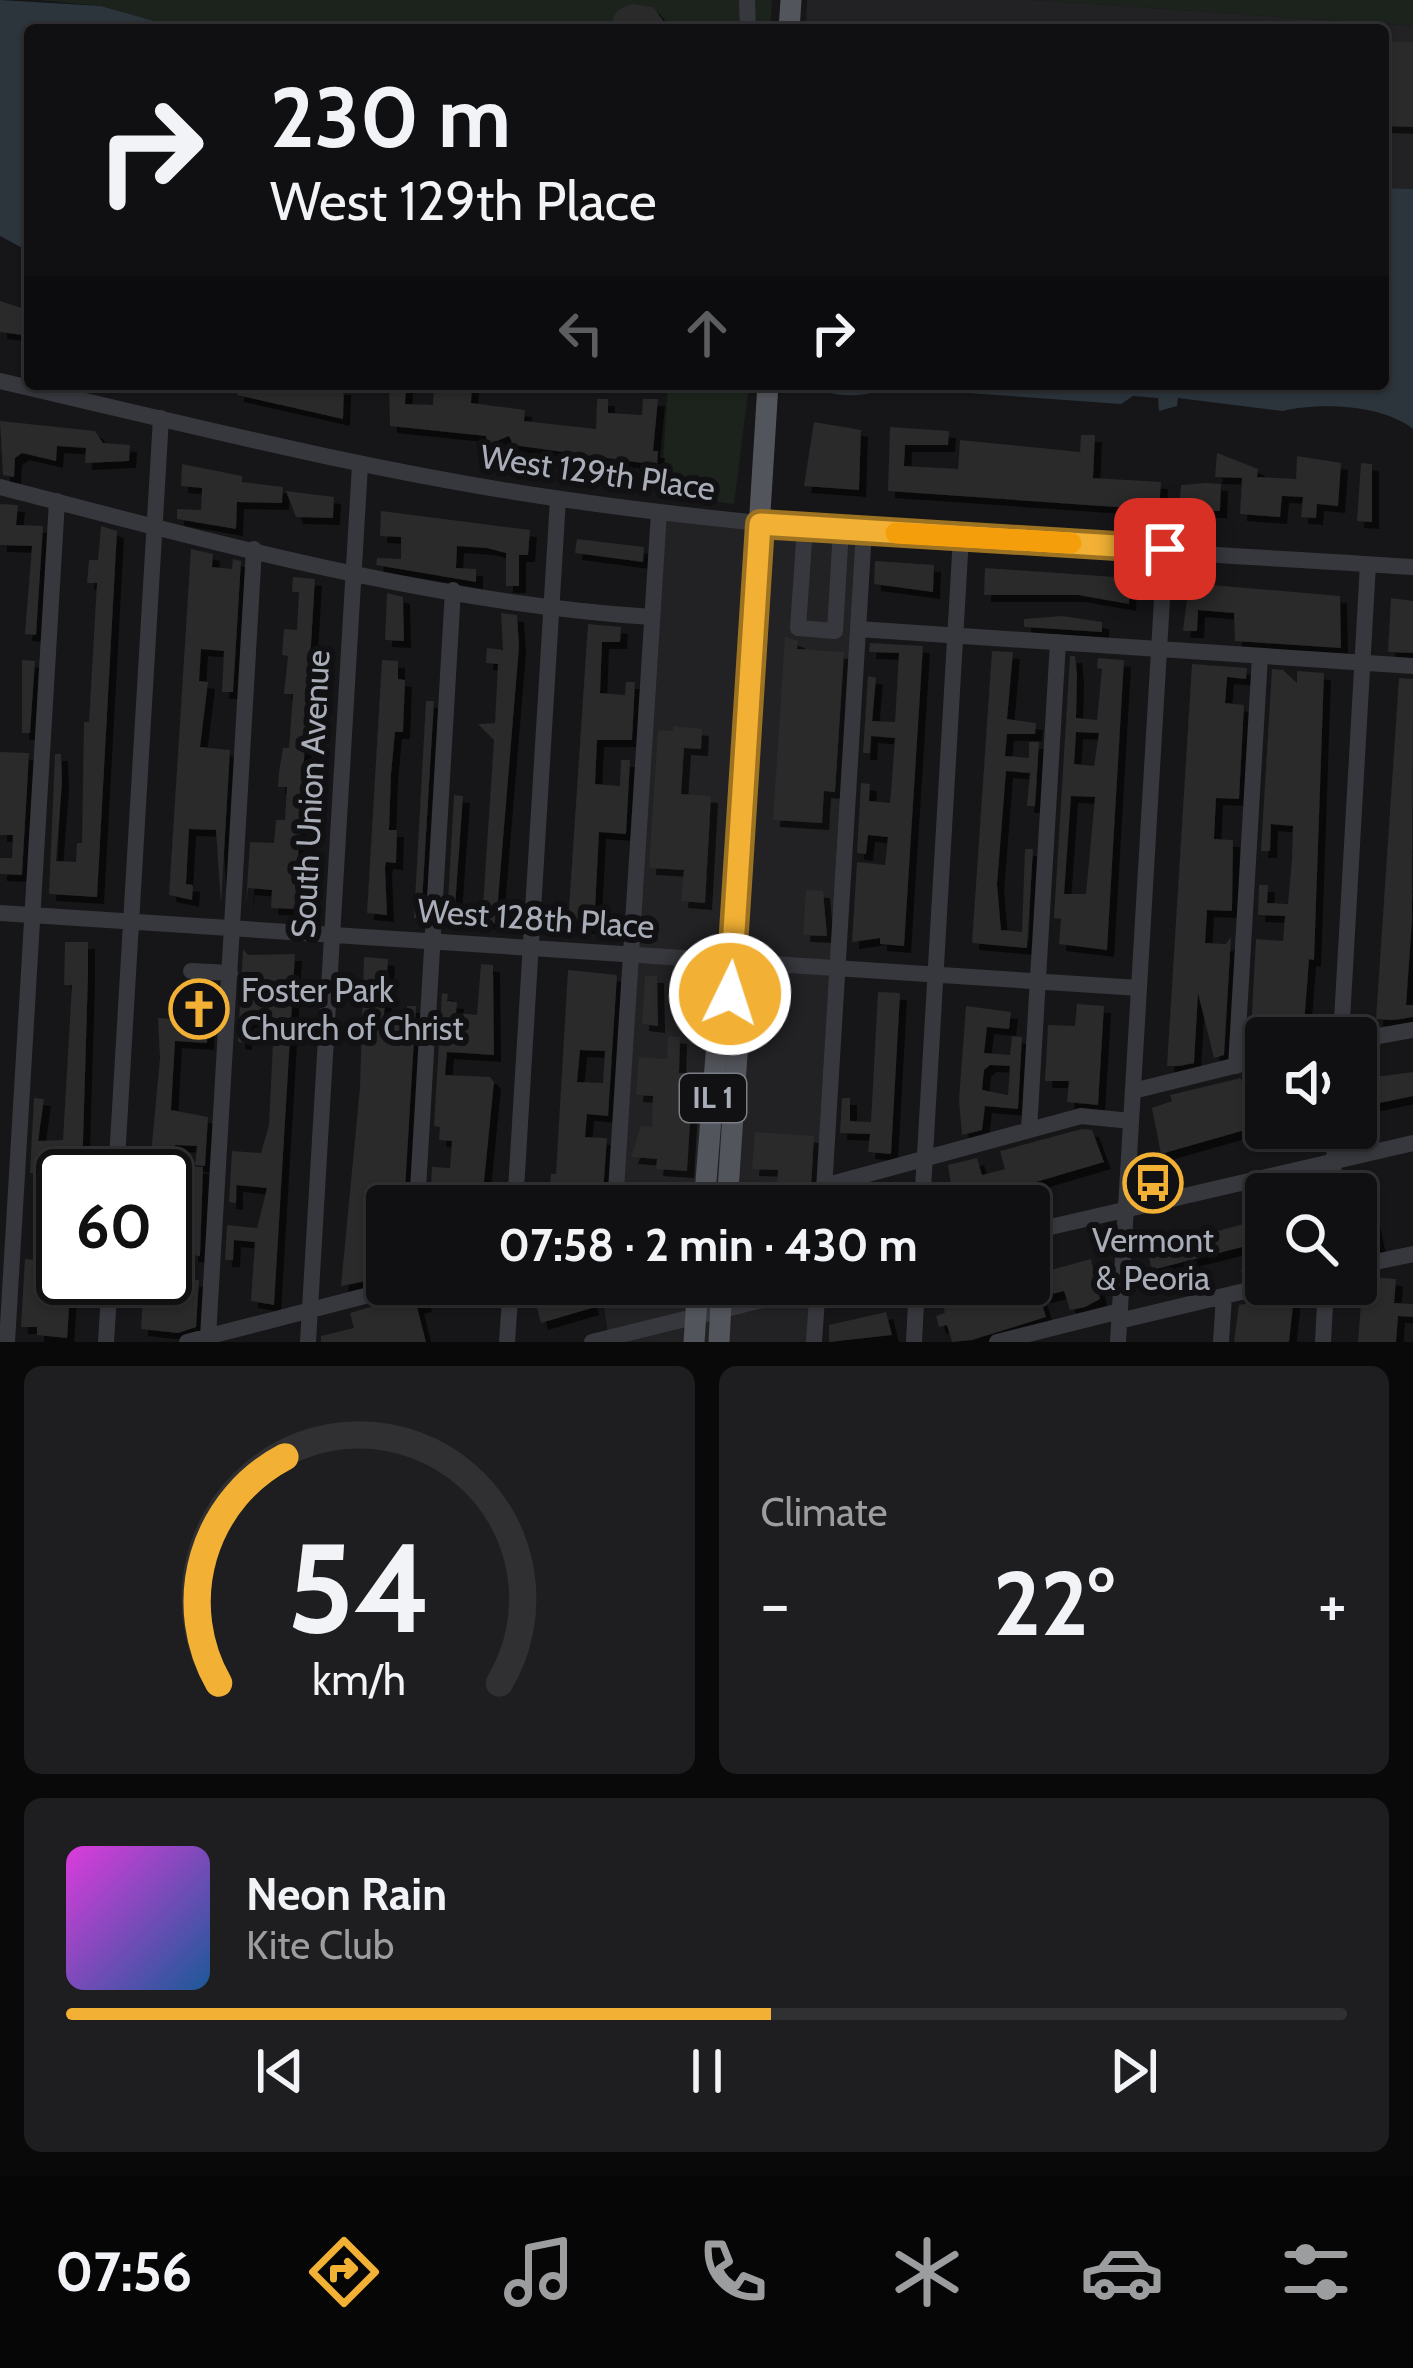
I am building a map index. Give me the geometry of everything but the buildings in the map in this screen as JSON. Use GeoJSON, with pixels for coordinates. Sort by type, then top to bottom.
{"type":"FeatureCollection","features":[{"type":"Feature","properties":{"kind":"main road","name":"IL 1"},"geometry":{"type":"LineString","coordinates":[[706,1185],[720,1005],[730,994],[733,961],[769,390]]}},
{"type":"Feature","properties":{"kind":"main road"},"geometry":{"type":"LineString","coordinates":[[728,1185],[740,1009],[730,994]]}},
{"type":"Feature","properties":{"kind":"main road"},"geometry":{"type":"LineString","coordinates":[[694,1342],[697,1305]]}},
{"type":"Feature","properties":{"kind":"main road"},"geometry":{"type":"LineString","coordinates":[[719,1342],[721,1305]]}},
{"type":"Feature","properties":{"kind":"street","name":"West 129th Place"},"geometry":{"type":"LineString","coordinates":[[39,390],[360,465],[658,512],[760,524],[1413,568]]}},
{"type":"Feature","properties":{"kind":"street"},"geometry":{"type":"LineString","coordinates":[[118,1149],[161,418]]}},
{"type":"Feature","properties":{"kind":"street","name":"South Union Avenue"},"geometry":{"type":"LineString","coordinates":[[308,1342],[360,465]]}},
{"type":"Feature","properties":{"kind":"street"},"geometry":{"type":"LineString","coordinates":[[0,487],[353,573],[552,608],[652,617]]}},
{"type":"Feature","properties":{"kind":"street"},"geometry":{"type":"LineString","coordinates":[[516,1185],[558,499]]}},
{"type":"Feature","properties":{"kind":"street"},"geometry":{"type":"LineString","coordinates":[[7,1342],[57,502]]}},
{"type":"Feature","properties":{"kind":"street"},"geometry":{"type":"LineString","coordinates":[[617,1185],[658,512]]}},
{"type":"Feature","properties":{"kind":"street"},"geometry":{"type":"LineString","coordinates":[[806,527],[798,628],[835,632],[841,529]]}},
{"type":"Feature","properties":{"kind":"street"},"geometry":{"type":"LineString","coordinates":[[824,1185],[864,531]]}},
{"type":"Feature","properties":{"kind":"street"},"geometry":{"type":"LineString","coordinates":[[923,1185],[962,537]]}},
{"type":"Feature","properties":{"kind":"street"},"geometry":{"type":"LineString","coordinates":[[208,1336],[254,548]]}},
{"type":"Feature","properties":{"kind":"street"},"geometry":{"type":"LineString","coordinates":[[1118,1342],[1165,549]]}},
{"type":"Feature","properties":{"kind":"street"},"geometry":{"type":"LineString","coordinates":[[1342,1017],[1368,564]]}},
{"type":"Feature","properties":{"kind":"street"},"geometry":{"type":"LineString","coordinates":[[418,1185],[453,590]]}},
{"type":"Feature","properties":{"kind":"street"},"geometry":{"type":"LineString","coordinates":[[858,629],[1413,666]]}},
{"type":"Feature","properties":{"kind":"street"},"geometry":{"type":"LineString","coordinates":[[1029,1130],[1058,642]]}},
{"type":"Feature","properties":{"kind":"street"},"geometry":{"type":"LineString","coordinates":[[1236,1066],[1260,656]]}},
{"type":"Feature","properties":{"kind":"street","name":"West 128th Place"},"geometry":{"type":"LineString","coordinates":[[0,913],[1139,988]]}},
{"type":"Feature","properties":{"kind":"street"},"geometry":{"type":"LineString","coordinates":[[191,971],[230,974]]}},
{"type":"Feature","properties":{"kind":"street"},"geometry":{"type":"LineString","coordinates":[[1377,1036],[1413,1030]]}},
{"type":"Feature","properties":{"kind":"street"},"geometry":{"type":"LineString","coordinates":[[1133,1090],[1245,1064]]}},
{"type":"Feature","properties":{"kind":"street"},"geometry":{"type":"LineString","coordinates":[[828,1185],[1081,1116],[1131,1121]]}},
{"type":"Feature","properties":{"kind":"street"},"geometry":{"type":"LineString","coordinates":[[1050,1227],[1413,1143]]}},
{"type":"Feature","properties":{"kind":"street"},"geometry":{"type":"LineString","coordinates":[[1333,1173],[1335,1149]]}},
{"type":"Feature","properties":{"kind":"street"},"geometry":{"type":"LineString","coordinates":[[1377,1262],[1413,1254]]}},
{"type":"Feature","properties":{"kind":"street"},"geometry":{"type":"LineString","coordinates":[[1009,1340],[1245,1291]]}},
{"type":"Feature","properties":{"kind":"street"},"geometry":{"type":"LineString","coordinates":[[187,1342],[366,1296]]}},
{"type":"Feature","properties":{"kind":"street"},"geometry":{"type":"LineString","coordinates":[[1221,1342],[1223,1296]]}},
{"type":"Feature","properties":{"kind":"street"},"geometry":{"type":"LineString","coordinates":[[106,1342],[108,1305]]}},
{"type":"Feature","properties":{"kind":"street"},"geometry":{"type":"LineString","coordinates":[[507,1342],[510,1305]]}},
{"type":"Feature","properties":{"kind":"street"},"geometry":{"type":"LineString","coordinates":[[600,1341],[738,1305]]}},
{"type":"Feature","properties":{"kind":"street"},"geometry":{"type":"LineString","coordinates":[[814,1342],[819,1305]]}},
{"type":"Feature","properties":{"kind":"street"},"geometry":{"type":"LineString","coordinates":[[914,1342],[916,1305]]}},
{"type":"Feature","properties":{"kind":"street"},"geometry":{"type":"LineString","coordinates":[[1323,1342],[1325,1305]]}},
{"type":"Feature","properties":{"kind":"shaded area"},"geometry":{"type":"Polygon","coordinates":[[[0,0],[101,6],[165,24],[24,24],[24,249],[0,236],[0,0]]]}},
{"type":"Feature","properties":{"kind":"shaded area"},"geometry":{"type":"Polygon","coordinates":[[[39,0],[772,0],[770,24],[165,24],[101,6],[39,0]]]}},
{"type":"Feature","properties":{"kind":"shaded area"},"geometry":{"type":"Polygon","coordinates":[[[807,0],[1033,0],[1384,24],[806,24],[807,0]]]}},
{"type":"Feature","properties":{"kind":"shaded area"},"geometry":{"type":"Polygon","coordinates":[[[1033,0],[1413,0],[1413,26],[1033,0]]]}},
{"type":"Feature","properties":{"kind":"shaded area"},"geometry":{"type":"Polygon","coordinates":[[[1389,24],[1413,26],[1413,189],[1389,188],[1389,24]]]}},
{"type":"Feature","properties":{"kind":"shaded area"},"geometry":{"type":"Polygon","coordinates":[[[1389,188],[1413,189],[1413,429],[1385,415],[1351,408],[1283,411],[1178,398],[1177,406],[1159,411],[1158,398],[1133,396],[1121,404],[926,390],[1389,390],[1389,188]]]}},
{"type":"Feature","properties":{"kind":"shaded area"},"geometry":{"type":"Polygon","coordinates":[[[668,390],[748,390],[734,504],[661,494],[668,390]]]}},
{"type":"Feature","properties":{"kind":"shaded area"},"geometry":{"type":"Polygon","coordinates":[[[820,390],[879,390],[853,395],[820,390]]]}},
{"type":"Feature","properties":{"kind":"shaded area"},"geometry":{"type":"Polygon","coordinates":[[[660,514],[860,533],[822,1185],[618,1185],[660,514]]]}},
{"type":"Feature","properties":{"kind":"shaded area"},"geometry":{"type":"Polygon","coordinates":[[[604,1305],[816,1305],[813,1342],[609,1342],[604,1305]]]}},
{"type":"Feature","properties":{"kind":"slow traffic"},"geometry":{"type":"LineString","coordinates":[[896,533],[1071,543]]}},
{"type":"Feature","properties":{"kind":"place","name":"Foster Park Church of Christ"},"geometry":{"type":"Point","coordinates":[199,1009]}},
{"type":"Feature","properties":{"kind":"place","name":"Vermont & Peoria"},"geometry":{"type":"Point","coordinates":[1153,1183]}},
{"type":"Feature","properties":{"kind":"route"},"geometry":{"type":"LineString","coordinates":[[730,994],[760,524],[1165,549]]}}]}
